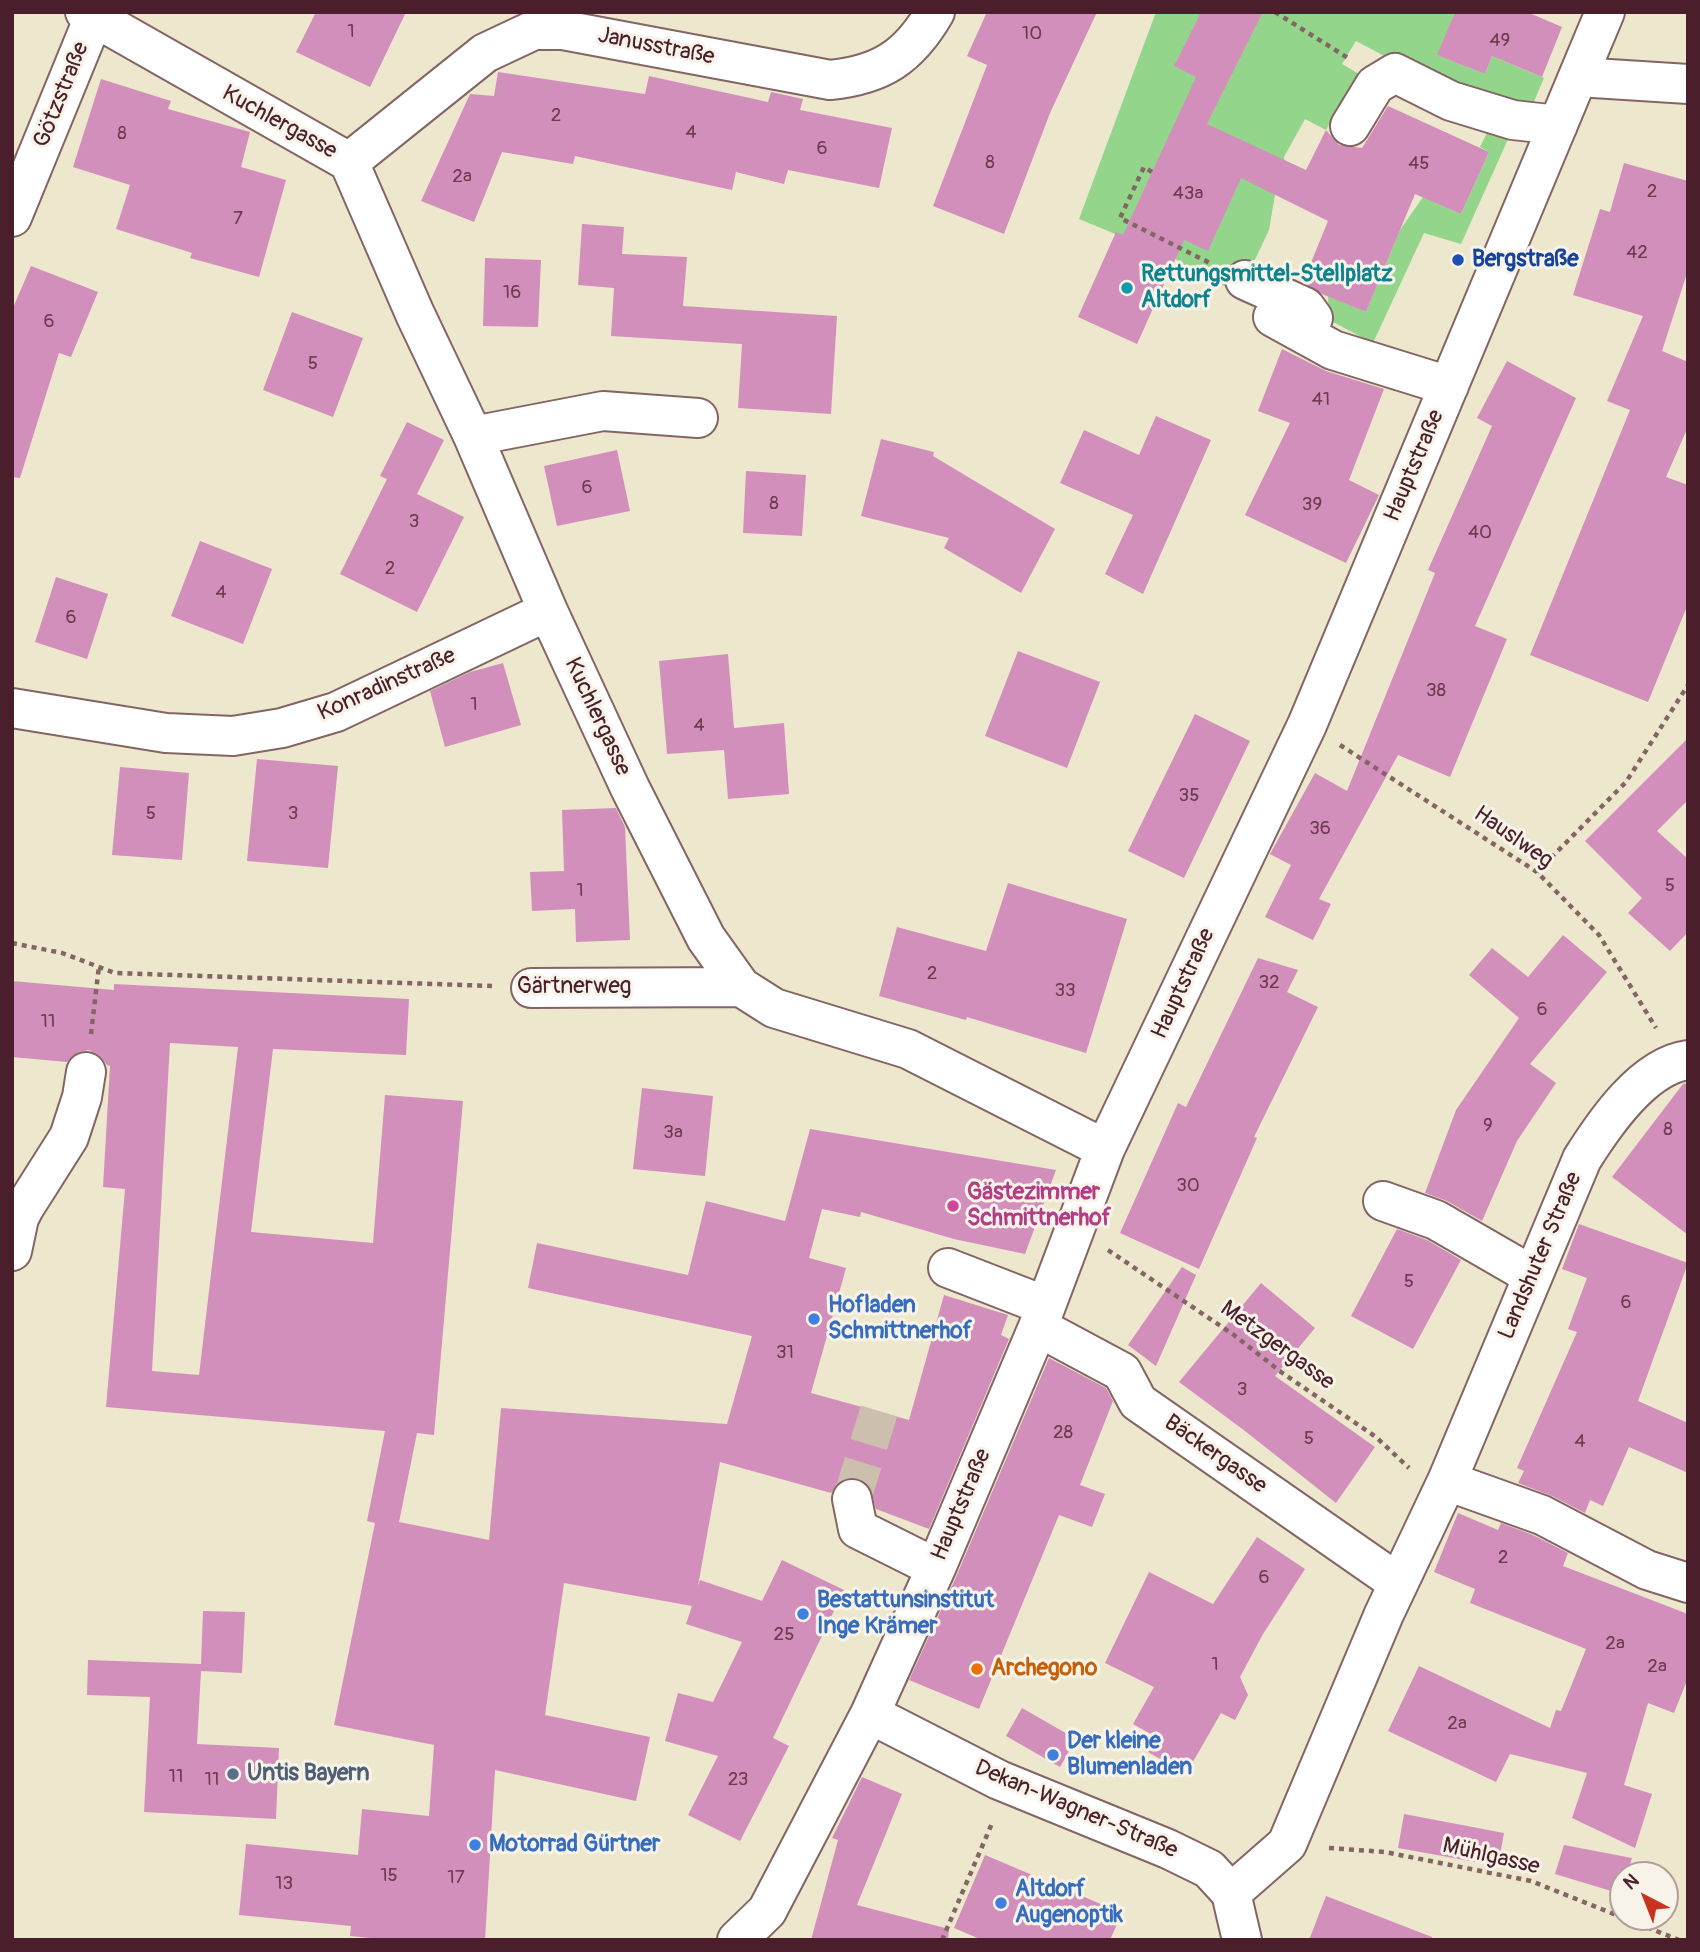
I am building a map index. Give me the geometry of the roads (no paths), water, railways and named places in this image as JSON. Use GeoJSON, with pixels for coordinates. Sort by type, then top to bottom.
{"type":"FeatureCollection","features":[{"type":"Feature","properties":{"kind":"street","name":"Janusstraße"},"geometry":{"type":"LineString","coordinates":[[349,162],[485,53],[534,30],[563,30],[830,80],[858,77],[890,64],[916,41],[936,12]]}},
{"type":"Feature","properties":{"kind":"street","name":"Hauptstraße"},"geometry":{"type":"LineString","coordinates":[[737,1940],[767,1911],[870,1714],[936,1568],[1042,1316],[1105,1149],[1307,725],[1605,12]]}},
{"type":"Feature","properties":{"kind":"street","name":"Kuchlergasse"},"geometry":{"type":"LineString","coordinates":[[92,14],[349,162],[415,314],[473,436],[548,611],[630,788],[706,938],[741,987]]}},
{"type":"Feature","properties":{"kind":"street","name":"Götzstraße"},"geometry":{"type":"LineString","coordinates":[[12,217],[92,14]]}},
{"type":"Feature","properties":{"kind":"street"},"geometry":{"type":"LineString","coordinates":[[1350,125],[1375,85],[1395,73],[1451,101],[1513,120],[1558,125]]}},
{"type":"Feature","properties":{"kind":"street"},"geometry":{"type":"LineString","coordinates":[[1578,77],[1688,84]]}},
{"type":"Feature","properties":{"kind":"street"},"geometry":{"type":"LineString","coordinates":[[1245,280],[1305,307],[1320,326],[1333,350]]}},
{"type":"Feature","properties":{"kind":"street"},"geometry":{"type":"LineString","coordinates":[[1273,317],[1333,350],[1449,386]]}},
{"type":"Feature","properties":{"kind":"street"},"geometry":{"type":"LineString","coordinates":[[473,436],[603,411],[698,418]]}},
{"type":"Feature","properties":{"kind":"street","name":"Konradinstraße"},"geometry":{"type":"LineString","coordinates":[[12,708],[166,733],[233,736],[282,728],[336,712],[548,611]]}},
{"type":"Feature","properties":{"kind":"street"},"geometry":{"type":"LineString","coordinates":[[741,987],[774,1008],[908,1049],[1105,1149]]}},
{"type":"Feature","properties":{"kind":"street","name":"Gärtnerweg"},"geometry":{"type":"LineString","coordinates":[[531,988],[741,987]]}},
{"type":"Feature","properties":{"kind":"street","name":"Landshuter Straße"},"geometry":{"type":"LineString","coordinates":[[1231,1893],[1287,1844],[1398,1583],[1443,1488],[1582,1159],[1608,1118],[1644,1082],[1684,1064]]}},
{"type":"Feature","properties":{"kind":"street"},"geometry":{"type":"LineString","coordinates":[[12,1251],[19,1217],[69,1137],[82,1097],[86,1072]]}},
{"type":"Feature","properties":{"kind":"street"},"geometry":{"type":"LineString","coordinates":[[1383,1201],[1436,1220],[1533,1276]]}},
{"type":"Feature","properties":{"kind":"street","name":"Bäckergasse"},"geometry":{"type":"LineString","coordinates":[[948,1268],[1042,1316],[1122,1372],[1138,1402],[1398,1583]]}},
{"type":"Feature","properties":{"kind":"street"},"geometry":{"type":"LineString","coordinates":[[1443,1488],[1542,1515],[1647,1570],[1688,1583]]}},
{"type":"Feature","properties":{"kind":"street"},"geometry":{"type":"LineString","coordinates":[[852,1499],[858,1529],[936,1568]]}},
{"type":"Feature","properties":{"kind":"street","name":"Dekan-Wagner-Straße"},"geometry":{"type":"LineString","coordinates":[[870,1714],[999,1780],[1168,1849],[1209,1869],[1231,1893]]}},
{"type":"Feature","properties":{"kind":"street"},"geometry":{"type":"LineString","coordinates":[[1231,1893],[1242,1940]]}},
{"type":"Feature","properties":{"kind":"tunnel"},"geometry":{"type":"LineString","coordinates":[[852,1499],[879,1411]]}},
{"type":"Feature","properties":{"kind":"place","name":"Bergstraße"},"geometry":{"type":"Point","coordinates":[1458,260]}},
{"type":"Feature","properties":{"kind":"place","name":"Rettungsmittel-Stellplatz Altdorf"},"geometry":{"type":"Point","coordinates":[1127,288]}},
{"type":"Feature","properties":{"kind":"place","name":"Gästezimmer Schmittnerhof"},"geometry":{"type":"Point","coordinates":[953,1206]}},
{"type":"Feature","properties":{"kind":"place","name":"Hofladen Schmittnerhof"},"geometry":{"type":"Point","coordinates":[814,1319]}},
{"type":"Feature","properties":{"kind":"place","name":"Bestattunsinstitut Inge Krämer"},"geometry":{"type":"Point","coordinates":[803,1614]}},
{"type":"Feature","properties":{"kind":"place","name":"Archegono"},"geometry":{"type":"Point","coordinates":[977,1669]}},
{"type":"Feature","properties":{"kind":"place","name":"Der kleine Blumenladen"},"geometry":{"type":"Point","coordinates":[1053,1755]}},
{"type":"Feature","properties":{"kind":"place","name":"Untis Bayern"},"geometry":{"type":"Point","coordinates":[233,1774]}},
{"type":"Feature","properties":{"kind":"place","name":"Motorrad Gürtner"},"geometry":{"type":"Point","coordinates":[475,1845]}},
{"type":"Feature","properties":{"kind":"place","name":"Altdorf Augenoptik"},"geometry":{"type":"Point","coordinates":[1001,1903]}}]}
